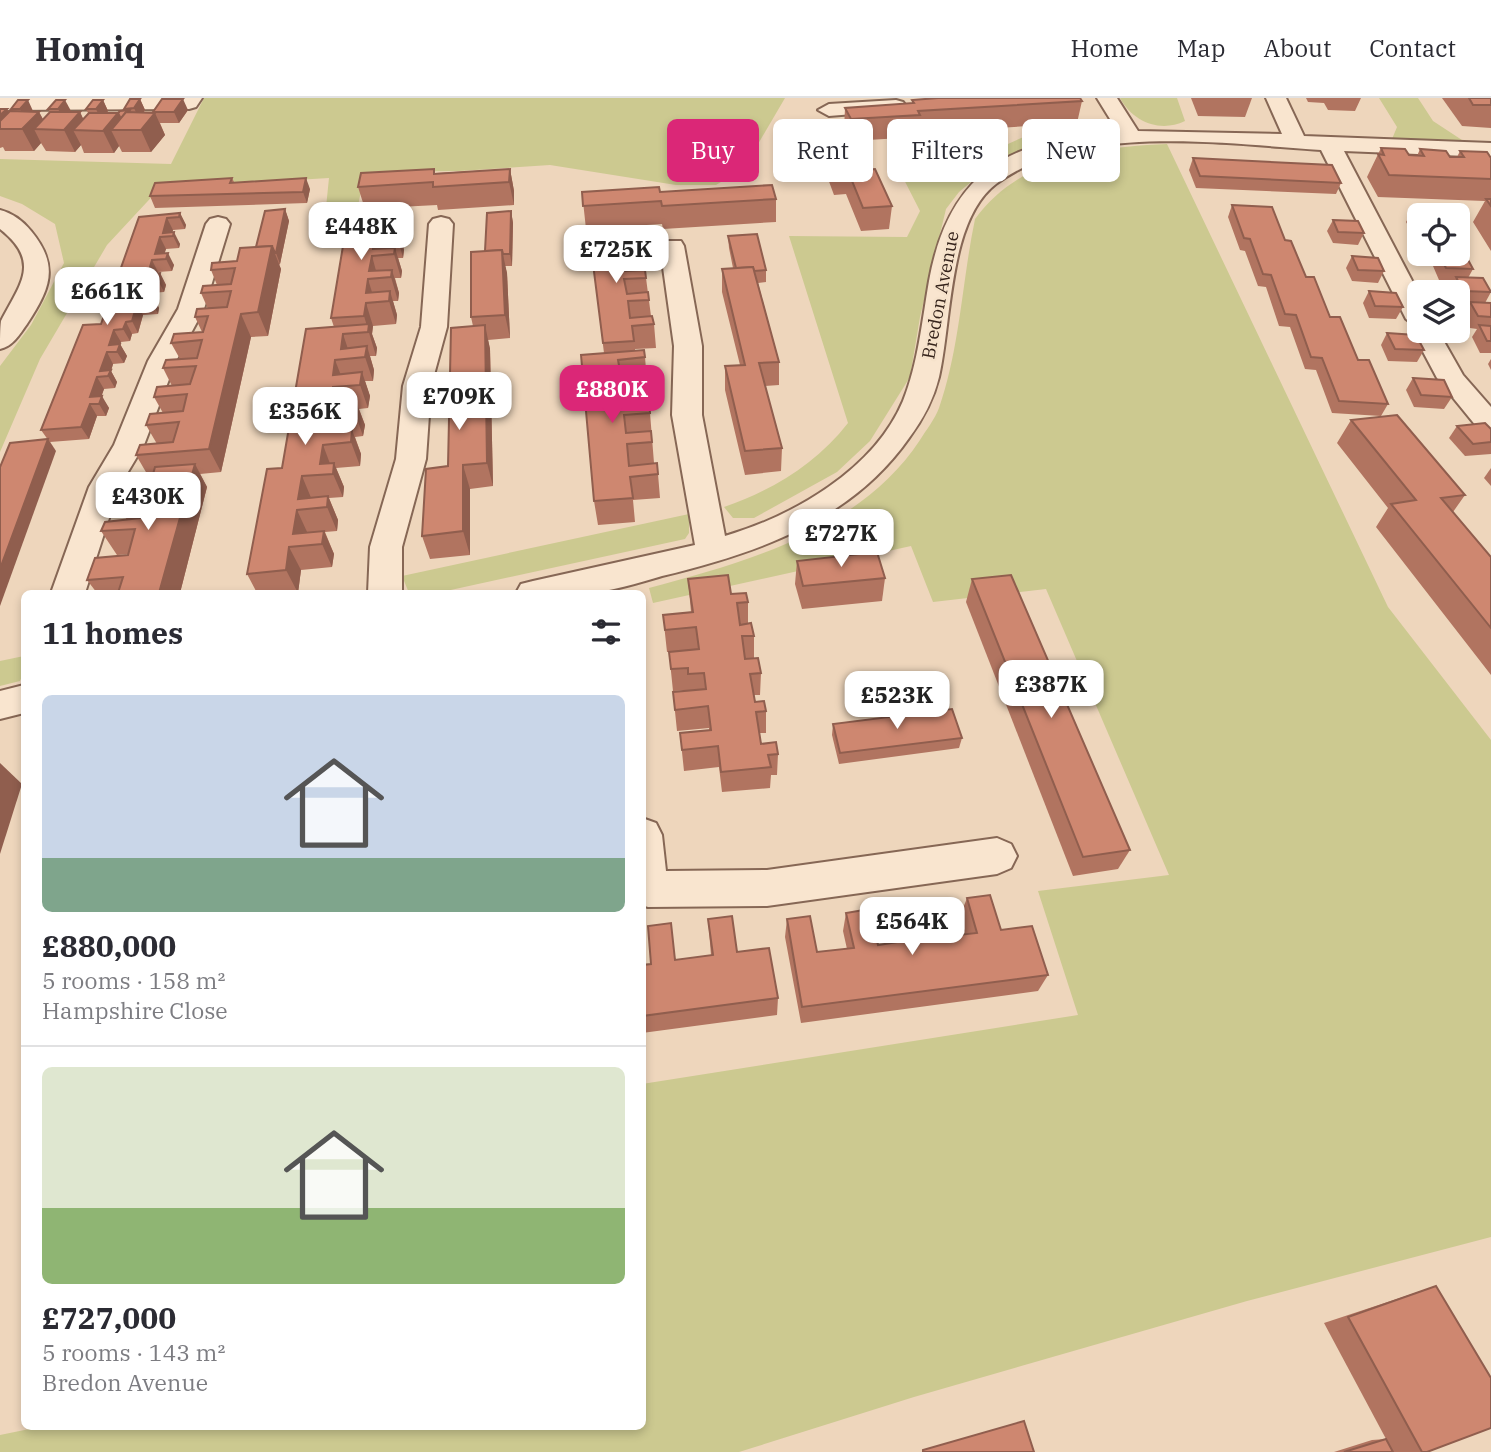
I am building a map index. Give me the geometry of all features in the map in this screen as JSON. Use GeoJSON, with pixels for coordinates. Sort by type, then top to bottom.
{"type":"FeatureCollection","features":[{"type":"Feature","properties":{"kind":"street"},"geometry":{"type":"LineString","coordinates":[[0,104],[189,103],[192,98]]}},
{"type":"Feature","properties":{"kind":"street"},"geometry":{"type":"LineString","coordinates":[[1107,98],[1132,138]]}},
{"type":"Feature","properties":{"kind":"street"},"geometry":{"type":"LineString","coordinates":[[1276,98],[1296,142]]}},
{"type":"Feature","properties":{"kind":"street"},"geometry":{"type":"LineString","coordinates":[[829,110],[921,104]]}},
{"type":"Feature","properties":{"kind":"street","name":"Bredon Avenue"},"geometry":{"type":"LineString","coordinates":[[561,590],[616,584],[766,533],[808,514],[851,486],[890,448],[913,412],[926,369],[955,220],[968,199],[989,178],[1016,163],[1074,145],[1132,138],[1491,150]]}},
{"type":"Feature","properties":{"kind":"street"},"geometry":{"type":"LineString","coordinates":[[1329,144],[1407,296]]}},
{"type":"Feature","properties":{"kind":"street"},"geometry":{"type":"LineString","coordinates":[[0,217],[20,230],[36,253],[39,276],[11,314],[0,341]]}},
{"type":"Feature","properties":{"kind":"street"},"geometry":{"type":"LineString","coordinates":[[69,590],[104,487],[130,445],[162,361],[191,309],[218,224]]}},
{"type":"Feature","properties":{"kind":"street"},"geometry":{"type":"LineString","coordinates":[[384,590],[386,547],[411,459],[417,386],[434,327],[441,224]]}},
{"type":"Feature","properties":{"kind":"street"},"geometry":{"type":"LineString","coordinates":[[673,246],[688,346],[687,415],[712,552]]}},
{"type":"Feature","properties":{"kind":"street"},"geometry":{"type":"LineString","coordinates":[[1432,343],[1451,378],[1491,426]]}},
{"type":"Feature","properties":{"kind":"street"},"geometry":{"type":"LineString","coordinates":[[0,705],[21,700]]}},
{"type":"Feature","properties":{"kind":"street"},"geometry":{"type":"LineString","coordinates":[[646,871],[648,889],[767,888],[997,856]]}},
{"type":"Feature","properties":{"kind":"shaded area"},"geometry":{"type":"Polygon","coordinates":[[[204,98],[785,98],[759,142],[759,119],[667,119],[667,182],[721,182],[716,185],[676,185],[550,165],[459,171],[365,172],[354,225],[324,227],[329,178],[160,188],[107,245],[40,359],[0,452],[0,366],[31,325],[64,263],[55,224],[22,204],[0,196],[0,159],[171,164],[204,98]]]}},
{"type":"Feature","properties":{"kind":"shaded area"},"geometry":{"type":"Polygon","coordinates":[[[1120,98],[1177,98],[1185,121],[1166,126],[1148,123],[1132,113],[1120,98]]]}},
{"type":"Feature","properties":{"kind":"shaded area"},"geometry":{"type":"Polygon","coordinates":[[[1379,98],[1418,98],[1433,121],[1465,142],[1392,139],[1397,127],[1379,98]]]}},
{"type":"Feature","properties":{"kind":"shaded area"},"geometry":{"type":"Polygon","coordinates":[[[1022,138],[1022,151],[1008,157],[1008,144],[1022,138]]]}},
{"type":"Feature","properties":{"kind":"shaded area"},"geometry":{"type":"Polygon","coordinates":[[[1167,144],[1388,607],[1491,740],[1491,1237],[1247,1301],[914,1397],[739,1452],[0,1452],[0,1435],[24,1430],[646,1430],[646,1083],[1078,1015],[1038,891],[1169,875],[1046,589],[933,602],[911,546],[653,603],[649,588],[724,567],[799,538],[834,520],[867,497],[895,471],[920,440],[939,408],[952,362],[975,219],[993,198],[1022,177],[1022,182],[1120,182],[1120,147],[1167,144]]]}},
{"type":"Feature","properties":{"kind":"shaded area"},"geometry":{"type":"Polygon","coordinates":[[[905,182],[971,182],[946,209],[920,317],[910,377],[870,441],[837,472],[754,518],[733,518],[724,507],[760,492],[792,474],[822,451],[848,423],[789,236],[907,237],[920,211],[905,182]]]}},
{"type":"Feature","properties":{"kind":"shaded area"},"geometry":{"type":"Polygon","coordinates":[[[689,514],[689,533],[685,539],[451,590],[408,590],[402,576],[689,514]]]}},
{"type":"Feature","properties":{"kind":"shaded area"},"geometry":{"type":"Polygon","coordinates":[[[21,657],[20,681],[0,686],[0,661],[21,657]]]}},
{"type":"Feature","properties":{"kind":"building"},"geometry":{"type":"Polygon","coordinates":[[[1080,98],[1082,101],[918,111],[920,115],[851,119],[845,108],[914,103],[912,100],[1080,98]]]}},
{"type":"Feature","properties":{"kind":"building"},"geometry":{"type":"Polygon","coordinates":[[[1469,98],[1491,98],[1491,105],[1473,105],[1469,98]]]}},
{"type":"Feature","properties":{"kind":"building"},"geometry":{"type":"Polygon","coordinates":[[[130,99],[140,99],[134,108],[124,109],[130,99]]]}},
{"type":"Feature","properties":{"kind":"building"},"geometry":{"type":"Polygon","coordinates":[[[162,99],[183,99],[174,112],[153,112],[162,99]]]}},
{"type":"Feature","properties":{"kind":"building"},"geometry":{"type":"Polygon","coordinates":[[[18,100],[28,100],[20,109],[11,109],[18,100]]]}},
{"type":"Feature","properties":{"kind":"building"},"geometry":{"type":"Polygon","coordinates":[[[56,100],[65,100],[58,109],[48,109],[56,100]]]}},
{"type":"Feature","properties":{"kind":"building"},"geometry":{"type":"Polygon","coordinates":[[[93,100],[103,100],[96,109],[86,109],[93,100]]]}},
{"type":"Feature","properties":{"kind":"building"},"geometry":{"type":"Polygon","coordinates":[[[130,110],[121,119],[118,113],[120,111],[130,110]]]}},
{"type":"Feature","properties":{"kind":"building"},"geometry":{"type":"Polygon","coordinates":[[[10,111],[39,112],[22,129],[0,129],[0,121],[10,111]]]}},
{"type":"Feature","properties":{"kind":"building"},"geometry":{"type":"Polygon","coordinates":[[[50,112],[80,112],[64,130],[34,129],[50,112]]]}},
{"type":"Feature","properties":{"kind":"building"},"geometry":{"type":"Polygon","coordinates":[[[126,112],[155,113],[141,130],[111,130],[126,112]]]}},
{"type":"Feature","properties":{"kind":"building"},"geometry":{"type":"Polygon","coordinates":[[[89,113],[118,113],[103,131],[73,130],[89,113]]]}},
{"type":"Feature","properties":{"kind":"building"},"geometry":{"type":"Polygon","coordinates":[[[1381,148],[1405,149],[1409,155],[1424,156],[1420,149],[1446,151],[1450,157],[1464,157],[1460,151],[1487,152],[1491,158],[1491,179],[1389,175],[1378,154],[1384,155],[1381,148]]]}},
{"type":"Feature","properties":{"kind":"building"},"geometry":{"type":"Polygon","coordinates":[[[1193,158],[1332,165],[1341,183],[1200,176],[1193,158]]]}},
{"type":"Feature","properties":{"kind":"building"},"geometry":{"type":"Polygon","coordinates":[[[434,169],[434,174],[510,169],[509,182],[433,187],[433,182],[358,187],[361,173],[434,169]]]}},
{"type":"Feature","properties":{"kind":"building"},"geometry":{"type":"Polygon","coordinates":[[[875,169],[892,206],[863,208],[852,182],[873,182],[875,169]]]}},
{"type":"Feature","properties":{"kind":"building"},"geometry":{"type":"Polygon","coordinates":[[[232,178],[230,183],[306,178],[303,192],[150,196],[155,183],[232,178]]]}},
{"type":"Feature","properties":{"kind":"building"},"geometry":{"type":"Polygon","coordinates":[[[772,185],[776,199],[662,206],[661,201],[583,206],[582,192],[659,187],[660,192],[772,185]]]}},
{"type":"Feature","properties":{"kind":"building"},"geometry":{"type":"Polygon","coordinates":[[[1232,205],[1272,207],[1285,240],[1291,241],[1306,277],[1314,277],[1330,317],[1340,317],[1358,360],[1369,360],[1388,404],[1339,401],[1322,358],[1311,357],[1296,315],[1285,314],[1271,275],[1263,274],[1250,239],[1244,238],[1232,205]]]}},
{"type":"Feature","properties":{"kind":"building"},"geometry":{"type":"Polygon","coordinates":[[[399,207],[398,215],[377,217],[375,228],[398,227],[397,235],[375,236],[373,249],[395,248],[394,254],[372,256],[369,271],[392,270],[391,277],[368,279],[366,293],[390,291],[389,301],[366,303],[364,316],[331,318],[349,210],[399,207]]]}},
{"type":"Feature","properties":{"kind":"building"},"geometry":{"type":"Polygon","coordinates":[[[285,209],[276,253],[272,246],[256,247],[265,211],[285,209]]]}},
{"type":"Feature","properties":{"kind":"building"},"geometry":{"type":"Polygon","coordinates":[[[511,211],[510,254],[503,254],[502,250],[485,251],[487,213],[511,211]]]}},
{"type":"Feature","properties":{"kind":"building"},"geometry":{"type":"Polygon","coordinates":[[[180,213],[179,217],[167,218],[163,233],[174,232],[173,236],[160,237],[155,254],[168,253],[166,259],[152,260],[148,274],[160,273],[158,280],[145,281],[139,297],[153,296],[152,302],[137,304],[132,321],[126,322],[123,329],[114,330],[109,345],[120,344],[117,352],[107,352],[100,371],[111,370],[108,376],[97,377],[90,397],[102,396],[99,404],[90,404],[81,427],[41,430],[83,325],[101,324],[139,217],[180,213]]]}},
{"type":"Feature","properties":{"kind":"building"},"geometry":{"type":"Polygon","coordinates":[[[1333,220],[1358,221],[1364,233],[1338,232],[1333,220]]]}},
{"type":"Feature","properties":{"kind":"building"},"geometry":{"type":"Polygon","coordinates":[[[638,228],[639,235],[620,236],[622,250],[641,248],[642,256],[622,257],[624,271],[645,270],[646,278],[624,279],[627,294],[648,292],[649,300],[628,301],[630,318],[652,316],[654,324],[632,326],[634,341],[603,343],[589,232],[638,228]]]}},
{"type":"Feature","properties":{"kind":"building"},"geometry":{"type":"Polygon","coordinates":[[[757,234],[766,270],[754,271],[753,267],[736,268],[728,236],[757,234]]]}},
{"type":"Feature","properties":{"kind":"building"},"geometry":{"type":"Polygon","coordinates":[[[272,246],[258,312],[241,314],[209,449],[136,455],[140,445],[173,442],[179,422],[146,425],[150,414],[183,411],[187,394],[154,397],[157,387],[190,384],[196,366],[163,368],[166,360],[197,358],[202,340],[171,343],[174,334],[203,332],[208,316],[195,317],[197,309],[227,307],[231,291],[201,293],[203,286],[231,284],[235,268],[211,270],[212,263],[237,261],[240,248],[272,246]]]}},
{"type":"Feature","properties":{"kind":"building"},"geometry":{"type":"Polygon","coordinates":[[[502,250],[505,315],[471,317],[471,252],[502,250]]]}},
{"type":"Feature","properties":{"kind":"building"},"geometry":{"type":"Polygon","coordinates":[[[1352,256],[1378,258],[1384,271],[1358,270],[1352,256]]]}},
{"type":"Feature","properties":{"kind":"building"},"geometry":{"type":"Polygon","coordinates":[[[1470,263],[1473,269],[1445,266],[1470,266],[1470,263]]]}},
{"type":"Feature","properties":{"kind":"building"},"geometry":{"type":"Polygon","coordinates":[[[753,267],[779,362],[759,363],[782,448],[745,451],[725,366],[745,365],[722,269],[753,267]]]}},
{"type":"Feature","properties":{"kind":"building"},"geometry":{"type":"Polygon","coordinates":[[[1456,277],[1483,278],[1491,292],[1470,291],[1470,280],[1458,280],[1456,277]]]}},
{"type":"Feature","properties":{"kind":"building"},"geometry":{"type":"Polygon","coordinates":[[[1369,291],[1396,293],[1403,307],[1375,306],[1369,291]]]}},
{"type":"Feature","properties":{"kind":"building"},"geometry":{"type":"Polygon","coordinates":[[[1470,302],[1491,303],[1491,317],[1478,316],[1470,302]]]}},
{"type":"Feature","properties":{"kind":"building"},"geometry":{"type":"Polygon","coordinates":[[[369,324],[368,332],[343,334],[341,349],[367,346],[365,357],[335,360],[333,375],[362,372],[360,385],[333,387],[331,404],[356,402],[355,413],[330,415],[327,432],[352,430],[351,442],[323,445],[320,464],[334,463],[333,474],[302,476],[298,499],[328,496],[327,507],[297,510],[293,534],[324,531],[322,544],[289,547],[286,570],[247,574],[267,469],[282,468],[306,329],[369,324]]]}},
{"type":"Feature","properties":{"kind":"building"},"geometry":{"type":"Polygon","coordinates":[[[485,325],[487,463],[463,465],[463,531],[422,536],[426,469],[448,466],[451,328],[485,325]]]}},
{"type":"Feature","properties":{"kind":"building"},"geometry":{"type":"Polygon","coordinates":[[[1479,325],[1491,326],[1491,341],[1487,341],[1479,325]]]}},
{"type":"Feature","properties":{"kind":"building"},"geometry":{"type":"Polygon","coordinates":[[[1387,333],[1407,334],[1407,343],[1420,343],[1424,350],[1395,349],[1387,333]]]}},
{"type":"Feature","properties":{"kind":"building"},"geometry":{"type":"Polygon","coordinates":[[[644,350],[645,357],[618,360],[621,377],[645,375],[646,385],[621,387],[623,405],[649,402],[650,413],[624,415],[626,433],[651,431],[652,442],[627,444],[629,466],[657,463],[658,474],[630,477],[633,498],[594,501],[581,355],[644,350]]]}},
{"type":"Feature","properties":{"kind":"building"},"geometry":{"type":"Polygon","coordinates":[[[1413,378],[1444,380],[1452,397],[1421,395],[1413,378]]]}},
{"type":"Feature","properties":{"kind":"building"},"geometry":{"type":"Polygon","coordinates":[[[1397,415],[1465,495],[1441,498],[1491,557],[1491,628],[1391,504],[1416,500],[1351,420],[1397,415]]]}},
{"type":"Feature","properties":{"kind":"building"},"geometry":{"type":"Polygon","coordinates":[[[1485,423],[1491,429],[1491,442],[1473,444],[1457,426],[1485,423]]]}},
{"type":"Feature","properties":{"kind":"building"},"geometry":{"type":"Polygon","coordinates":[[[48,439],[0,569],[0,467],[10,443],[48,439]]]}},
{"type":"Feature","properties":{"kind":"building"},"geometry":{"type":"Polygon","coordinates":[[[195,464],[160,590],[119,590],[123,577],[87,580],[95,558],[128,555],[135,529],[101,531],[105,522],[140,518],[148,494],[113,497],[116,488],[150,485],[155,467],[195,464]]]}},
{"type":"Feature","properties":{"kind":"building"},"geometry":{"type":"Polygon","coordinates":[[[877,552],[885,578],[803,586],[797,561],[877,552]]]}},
{"type":"Feature","properties":{"kind":"building"},"geometry":{"type":"Polygon","coordinates":[[[728,575],[731,594],[746,593],[748,602],[737,603],[740,625],[751,623],[754,636],[742,636],[745,659],[758,658],[761,673],[750,674],[755,702],[764,701],[766,711],[756,712],[761,744],[776,742],[778,754],[768,755],[771,767],[721,772],[718,746],[682,750],[680,733],[711,730],[708,706],[675,710],[673,692],[706,689],[704,673],[688,674],[688,668],[671,669],[669,652],[699,649],[696,627],[665,630],[663,615],[693,612],[688,579],[728,575]]]}},
{"type":"Feature","properties":{"kind":"building"},"geometry":{"type":"Polygon","coordinates":[[[1011,575],[1130,850],[1083,857],[972,579],[1011,575]]]}},
{"type":"Feature","properties":{"kind":"building"},"geometry":{"type":"Polygon","coordinates":[[[952,709],[962,738],[840,753],[833,724],[952,709]]]}},
{"type":"Feature","properties":{"kind":"building"},"geometry":{"type":"Polygon","coordinates":[[[990,895],[1001,930],[1032,926],[1048,975],[802,1007],[787,919],[810,916],[817,952],[854,948],[846,913],[870,909],[878,945],[917,939],[908,905],[931,902],[941,937],[977,933],[967,898],[990,895]]]}},
{"type":"Feature","properties":{"kind":"building"},"geometry":{"type":"Polygon","coordinates":[[[732,916],[737,952],[769,948],[778,998],[646,1015],[646,965],[651,964],[648,926],[671,923],[675,960],[713,955],[708,919],[732,916]]]}},
{"type":"Feature","properties":{"kind":"building"},"geometry":{"type":"Polygon","coordinates":[[[1436,1286],[1491,1378],[1491,1428],[1422,1452],[1348,1317],[1436,1286]]]}},
{"type":"Feature","properties":{"kind":"building"},"geometry":{"type":"Polygon","coordinates":[[[1024,1421],[1034,1452],[923,1452],[923,1450],[1024,1421]]]}},
{"type":"Feature","properties":{"kind":"building"},"geometry":{"type":"Polygon","coordinates":[[[1386,1439],[1393,1452],[1344,1452],[1386,1439]]]}}]}
